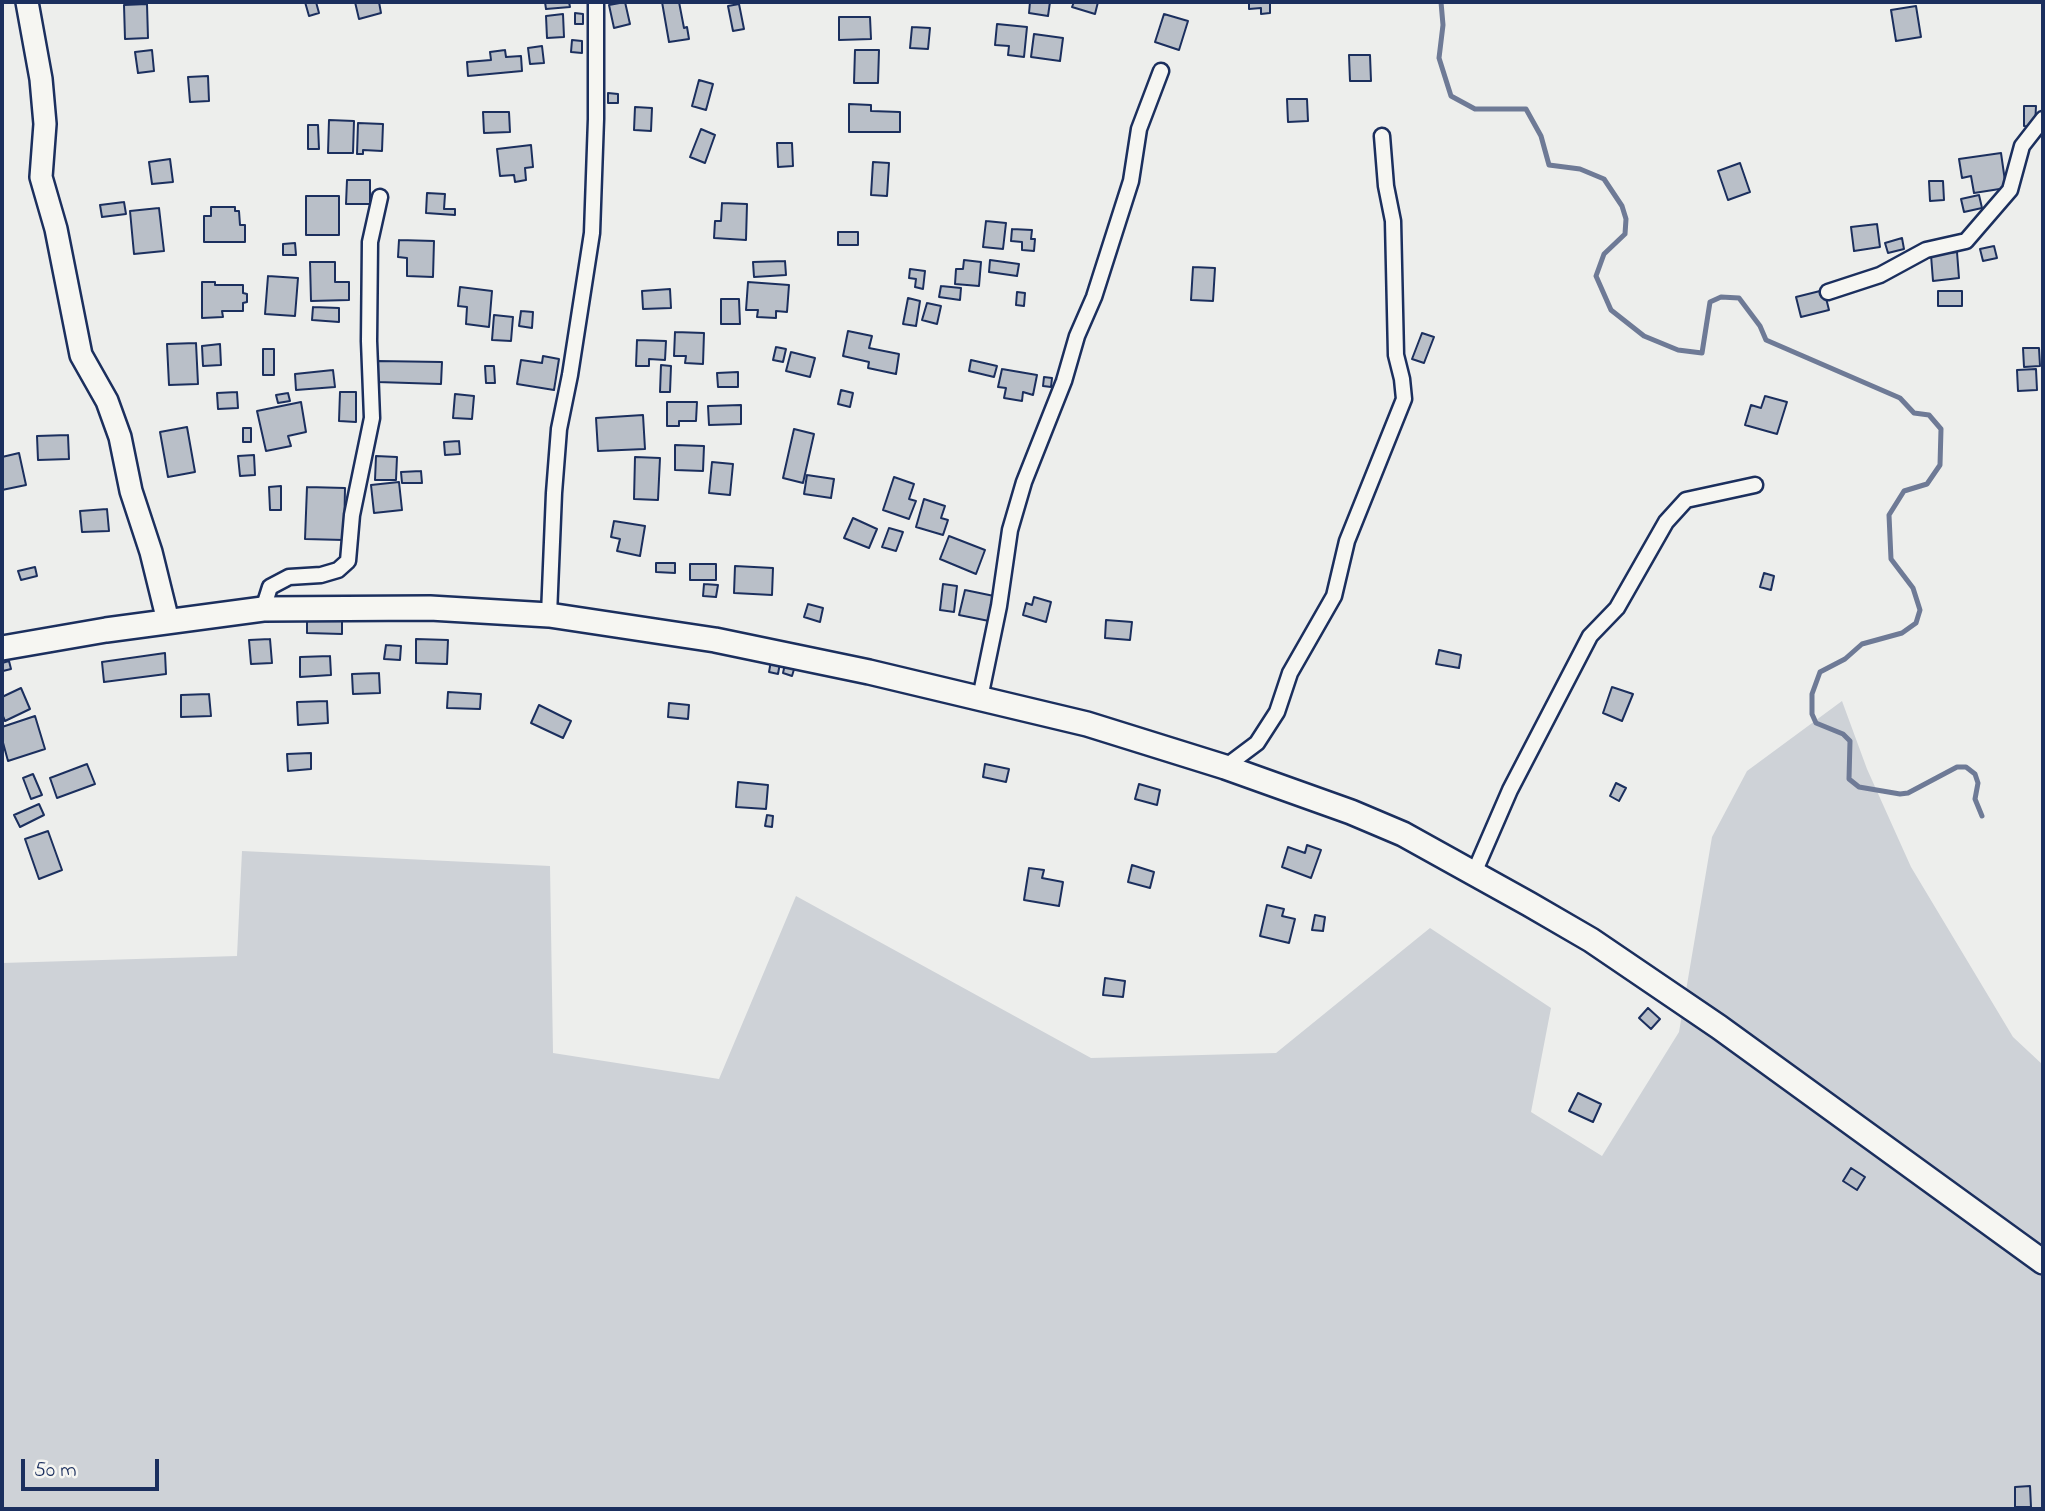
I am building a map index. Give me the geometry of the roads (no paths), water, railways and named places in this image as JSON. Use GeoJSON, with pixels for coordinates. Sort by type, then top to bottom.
{"type":"FeatureCollection","features":[{"type":"Feature","properties":{"kind":"main road"},"geometry":{"type":"LineString","coordinates":[[2,648],[263,608],[430,608],[549,615],[715,640],[1087,724],[1225,767],[1351,811],[1404,834],[1474,873],[1591,940],[1708,1019],[2043,1262]]}},
{"type":"Feature","properties":{"kind":"street"},"geometry":{"type":"LineString","coordinates":[[27,2],[41,79],[44,113],[41,177],[56,229],[80,355],[107,401],[120,437],[131,492],[151,552],[168,621]]}},
{"type":"Feature","properties":{"kind":"street"},"geometry":{"type":"LineString","coordinates":[[549,615],[559,429],[592,233],[596,2]]}},
{"type":"Feature","properties":{"kind":"street"},"geometry":{"type":"LineString","coordinates":[[980,698],[999,606],[1010,530],[1024,482],[1060,393],[1077,336],[1098,284],[1131,181],[1139,129],[1161,71]]}},
{"type":"Feature","properties":{"kind":"street"},"geometry":{"type":"LineString","coordinates":[[1828,292],[1880,275],[1926,250],[1966,241],[2010,190],[2022,146],[2043,119]]}},
{"type":"Feature","properties":{"kind":"street"},"geometry":{"type":"LineString","coordinates":[[1225,767],[1257,743],[1264,733],[1277,712],[1290,673],[1334,596],[1348,541],[1404,399],[1396,355],[1392,221],[1382,136]]}},
{"type":"Feature","properties":{"kind":"street"},"geometry":{"type":"LineString","coordinates":[[263,608],[270,587],[289,577],[321,575],[338,570],[348,561],[352,515],[372,418],[369,341],[370,242],[380,197]]}},
{"type":"Feature","properties":{"kind":"street"},"geometry":{"type":"LineString","coordinates":[[1474,873],[1510,790],[1590,636],[1617,608],[1666,522],[1686,500],[1755,485]]}},
{"type":"Feature","properties":{"kind":"waterway"},"geometry":{"type":"LineString","coordinates":[[1441,2],[1443,25],[1439,58],[1451,96],[1475,109],[1526,109],[1541,136],[1549,165],[1580,169],[1604,179],[1622,206],[1626,219],[1625,234],[1604,254],[1596,276],[1611,310],[1644,336],[1678,350],[1702,353],[1710,302],[1721,297],[1739,298],[1760,326],[1766,340],[1900,398],[1914,413],[1929,415],[1941,429],[1940,465],[1927,484],[1904,491],[1889,515],[1891,559],[1913,588],[1920,610],[1916,623],[1902,633],[1862,644],[1845,659],[1820,672],[1812,694],[1812,714],[1816,723],[1843,734],[1850,741],[1849,779],[1859,787],[1908,793],[1957,767],[1966,767],[1975,774],[1978,783],[1975,799],[1982,816]]}}]}
